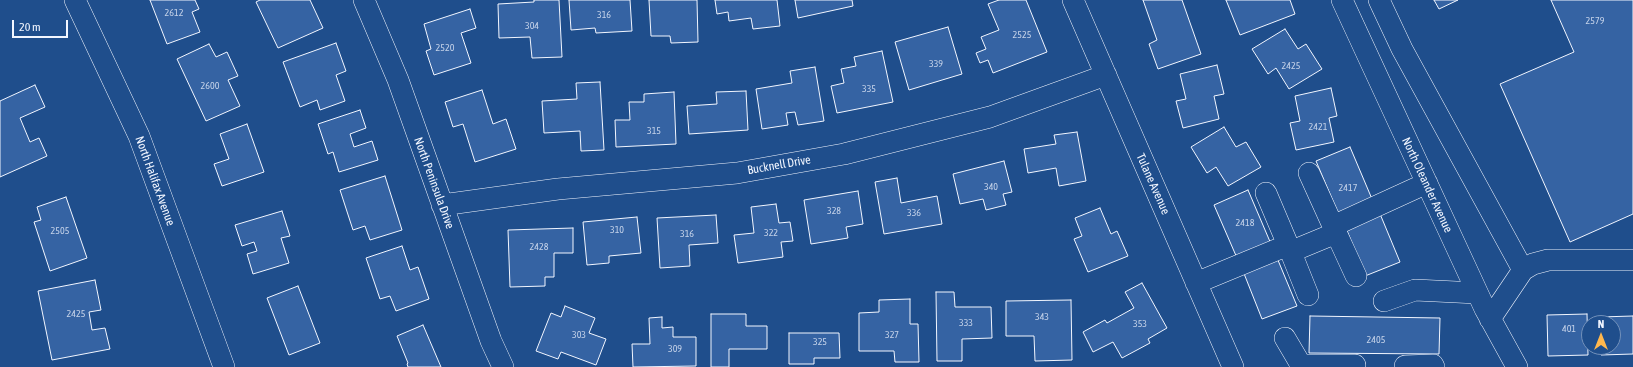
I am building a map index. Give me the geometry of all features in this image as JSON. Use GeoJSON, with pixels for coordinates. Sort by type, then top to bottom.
{"type":"FeatureCollection","features":[{"type":"Feature","properties":{"kind":"street","name":"North Halifax Avenue"},"geometry":{"type":"LineString","coordinates":[[75,0],[139,136],[224,367]]}},
{"type":"Feature","properties":{"kind":"street","name":"North Peninsula Drive"},"geometry":{"type":"LineString","coordinates":[[364,0],[398,80],[491,341],[503,367]]}},
{"type":"Feature","properties":{"kind":"street","name":"Tulane Avenue"},"geometry":{"type":"LineString","coordinates":[[1073,0],[1234,367]]}},
{"type":"Feature","properties":{"kind":"street","name":"North Oleander Avenue"},"geometry":{"type":"LineString","coordinates":[[1342,0],[1477,292],[1490,319],[1517,367]]}},
{"type":"Feature","properties":{"kind":"street"},"geometry":{"type":"LineString","coordinates":[[1380,0],[1402,49],[1523,270]]}},
{"type":"Feature","properties":{"kind":"street","name":"Bucknell Drive"},"geometry":{"type":"LineString","coordinates":[[442,205],[558,189],[736,173],[830,156],[990,116],[1106,75]]}},
{"type":"Feature","properties":{"kind":"street"},"geometry":{"type":"LineString","coordinates":[[1309,173],[1356,276]]}},
{"type":"Feature","properties":{"kind":"street"},"geometry":{"type":"LineString","coordinates":[[1196,283],[1289,249],[1335,229],[1427,183]]}},
{"type":"Feature","properties":{"kind":"street"},"geometry":{"type":"LineString","coordinates":[[1266,193],[1308,295]]}},
{"type":"Feature","properties":{"kind":"street"},"geometry":{"type":"LineString","coordinates":[[1490,319],[1523,270],[1548,260],[1633,260]]}},
{"type":"Feature","properties":{"kind":"street"},"geometry":{"type":"LineString","coordinates":[[1384,302],[1415,290],[1477,292]]}},
{"type":"Feature","properties":{"kind":"street"},"geometry":{"type":"LineString","coordinates":[[1285,338],[1300,366],[1355,366]]}},
{"type":"Feature","properties":{"kind":"street"},"geometry":{"type":"LineString","coordinates":[[1405,366],[1434,367]]}},
{"type":"Feature","properties":{"kind":"building"},"geometry":{"type":"Polygon","coordinates":[[[150,0],[195,0],[199,9],[192,12],[200,32],[167,44],[150,0]]]}},
{"type":"Feature","properties":{"kind":"building"},"geometry":{"type":"Polygon","coordinates":[[[260,0],[310,0],[323,28],[278,48],[256,2],[260,0]]]}},
{"type":"Feature","properties":{"kind":"building"},"geometry":{"type":"Polygon","coordinates":[[[534,0],[559,0],[562,57],[532,58],[530,37],[499,38],[498,4],[534,2],[534,0]]]}},
{"type":"Feature","properties":{"kind":"building"},"geometry":{"type":"Polygon","coordinates":[[[569,0],[630,0],[632,31],[596,33],[595,28],[571,30],[569,0]]]}},
{"type":"Feature","properties":{"kind":"building"},"geometry":{"type":"Polygon","coordinates":[[[649,0],[697,0],[698,42],[671,43],[670,36],[651,36],[649,0]]]}},
{"type":"Feature","properties":{"kind":"building"},"geometry":{"type":"Polygon","coordinates":[[[715,0],[777,0],[780,26],[753,29],[751,18],[729,21],[728,12],[717,14],[715,0]]]}},
{"type":"Feature","properties":{"kind":"building"},"geometry":{"type":"Polygon","coordinates":[[[795,0],[852,0],[853,6],[798,18],[795,0]]]}},
{"type":"Feature","properties":{"kind":"building"},"geometry":{"type":"Polygon","coordinates":[[[999,0],[1026,0],[1047,52],[993,73],[988,60],[980,63],[976,53],[986,49],[981,37],[999,30],[988,4],[999,0]]]}},
{"type":"Feature","properties":{"kind":"building"},"geometry":{"type":"Polygon","coordinates":[[[1143,0],[1182,0],[1201,54],[1158,69],[1149,44],[1157,40],[1143,0]]]}},
{"type":"Feature","properties":{"kind":"building"},"geometry":{"type":"Polygon","coordinates":[[[1226,0],[1290,0],[1295,14],[1240,35],[1226,0]]]}},
{"type":"Feature","properties":{"kind":"building"},"geometry":{"type":"Polygon","coordinates":[[[1434,0],[1458,0],[1439,9],[1434,0]]]}},
{"type":"Feature","properties":{"kind":"building"},"geometry":{"type":"Polygon","coordinates":[[[1551,0],[1633,0],[1633,214],[1570,242],[1500,84],[1574,52],[1551,0]]]}},
{"type":"Feature","properties":{"kind":"building"},"geometry":{"type":"Polygon","coordinates":[[[470,9],[476,28],[461,33],[471,63],[434,75],[426,51],[431,49],[424,24],[470,9]]]}},
{"type":"Feature","properties":{"kind":"building"},"geometry":{"type":"Polygon","coordinates":[[[948,27],[962,74],[909,90],[895,42],[948,27]]]}},
{"type":"Feature","properties":{"kind":"building"},"geometry":{"type":"Polygon","coordinates":[[[1285,29],[1298,49],[1306,44],[1322,69],[1289,89],[1276,68],[1268,74],[1252,49],[1285,29]]]}},
{"type":"Feature","properties":{"kind":"building"},"geometry":{"type":"Polygon","coordinates":[[[336,43],[346,71],[336,75],[345,101],[320,110],[317,100],[300,107],[283,62],[336,43]]]}},
{"type":"Feature","properties":{"kind":"building"},"geometry":{"type":"Polygon","coordinates":[[[209,44],[216,57],[227,52],[238,76],[228,80],[240,106],[206,121],[177,59],[209,44]]]}},
{"type":"Feature","properties":{"kind":"building"},"geometry":{"type":"Polygon","coordinates":[[[882,51],[893,102],[837,113],[831,86],[844,83],[841,69],[856,66],[854,57],[882,51]]]}},
{"type":"Feature","properties":{"kind":"building"},"geometry":{"type":"Polygon","coordinates":[[[1217,65],[1224,94],[1214,96],[1219,119],[1183,128],[1176,101],[1186,99],[1180,74],[1217,65]]]}},
{"type":"Feature","properties":{"kind":"building"},"geometry":{"type":"Polygon","coordinates":[[[815,67],[824,121],[798,125],[795,112],[786,113],[788,125],[762,129],[756,89],[792,83],[790,71],[815,67]]]}},
{"type":"Feature","properties":{"kind":"building"},"geometry":{"type":"Polygon","coordinates":[[[600,82],[604,150],[581,151],[580,131],[544,133],[542,101],[577,99],[576,83],[600,82]]]}},
{"type":"Feature","properties":{"kind":"building"},"geometry":{"type":"Polygon","coordinates":[[[35,85],[45,107],[20,118],[30,142],[39,138],[47,156],[0,177],[0,101],[35,85]]]}},
{"type":"Feature","properties":{"kind":"building"},"geometry":{"type":"Polygon","coordinates":[[[1331,88],[1337,116],[1329,118],[1334,142],[1296,150],[1290,123],[1300,121],[1295,96],[1331,88]]]}},
{"type":"Feature","properties":{"kind":"building"},"geometry":{"type":"Polygon","coordinates":[[[482,90],[493,124],[506,119],[516,149],[475,162],[463,124],[453,127],[445,102],[482,90]]]}},
{"type":"Feature","properties":{"kind":"building"},"geometry":{"type":"Polygon","coordinates":[[[746,91],[748,130],[689,134],[687,106],[717,104],[716,92],[746,91]]]}},
{"type":"Feature","properties":{"kind":"building"},"geometry":{"type":"Polygon","coordinates":[[[674,92],[676,144],[616,147],[615,120],[630,120],[629,102],[644,102],[644,94],[674,92]]]}},
{"type":"Feature","properties":{"kind":"building"},"geometry":{"type":"Polygon","coordinates":[[[360,110],[366,128],[350,134],[354,147],[372,141],[378,160],[339,172],[333,152],[328,154],[318,124],[360,110]]]}},
{"type":"Feature","properties":{"kind":"building"},"geometry":{"type":"Polygon","coordinates":[[[247,124],[264,172],[222,186],[214,164],[229,159],[220,134],[247,124]]]}},
{"type":"Feature","properties":{"kind":"building"},"geometry":{"type":"Polygon","coordinates":[[[1224,127],[1236,147],[1246,142],[1261,167],[1228,186],[1216,167],[1207,173],[1191,147],[1224,127]]]}},
{"type":"Feature","properties":{"kind":"building"},"geometry":{"type":"Polygon","coordinates":[[[1077,132],[1086,181],[1059,186],[1056,168],[1028,173],[1024,149],[1056,144],[1054,135],[1077,132]]]}},
{"type":"Feature","properties":{"kind":"building"},"geometry":{"type":"Polygon","coordinates":[[[1350,147],[1372,199],[1338,213],[1316,161],[1350,147]]]}},
{"type":"Feature","properties":{"kind":"building"},"geometry":{"type":"Polygon","coordinates":[[[1004,161],[1012,192],[1003,194],[1006,205],[986,210],[983,199],[960,204],[953,174],[1004,161]]]}},
{"type":"Feature","properties":{"kind":"building"},"geometry":{"type":"Polygon","coordinates":[[[385,176],[402,230],[370,240],[365,226],[353,230],[340,190],[385,176]]]}},
{"type":"Feature","properties":{"kind":"building"},"geometry":{"type":"Polygon","coordinates":[[[897,178],[901,203],[937,196],[942,224],[884,234],[875,182],[897,178]]]}},
{"type":"Feature","properties":{"kind":"building"},"geometry":{"type":"Polygon","coordinates":[[[1248,190],[1271,244],[1237,258],[1214,205],[1248,190]]]}},
{"type":"Feature","properties":{"kind":"building"},"geometry":{"type":"Polygon","coordinates":[[[858,191],[863,224],[846,227],[848,238],[811,244],[804,200],[858,191]]]}},
{"type":"Feature","properties":{"kind":"building"},"geometry":{"type":"Polygon","coordinates":[[[66,197],[87,258],[50,271],[34,222],[41,220],[37,207],[66,197]]]}},
{"type":"Feature","properties":{"kind":"building"},"geometry":{"type":"Polygon","coordinates":[[[776,204],[779,223],[790,222],[793,241],[781,242],[783,257],[738,263],[734,235],[754,233],[751,207],[776,204]]]}},
{"type":"Feature","properties":{"kind":"building"},"geometry":{"type":"Polygon","coordinates":[[[1100,208],[1111,234],[1117,231],[1128,256],[1088,272],[1074,239],[1082,236],[1075,218],[1100,208]]]}},
{"type":"Feature","properties":{"kind":"building"},"geometry":{"type":"Polygon","coordinates":[[[1378,209],[1400,262],[1365,276],[1344,223],[1378,209]]]}},
{"type":"Feature","properties":{"kind":"building"},"geometry":{"type":"Polygon","coordinates":[[[282,211],[290,236],[281,238],[289,263],[253,274],[247,254],[257,251],[254,242],[242,246],[235,225],[282,211]]]}},
{"type":"Feature","properties":{"kind":"building"},"geometry":{"type":"Polygon","coordinates":[[[716,215],[718,243],[689,245],[690,266],[660,268],[657,218],[716,215]]]}},
{"type":"Feature","properties":{"kind":"building"},"geometry":{"type":"Polygon","coordinates":[[[637,217],[641,253],[609,256],[609,263],[587,265],[583,222],[637,217]]]}},
{"type":"Feature","properties":{"kind":"building"},"geometry":{"type":"Polygon","coordinates":[[[573,228],[573,253],[554,253],[554,277],[545,277],[545,286],[510,287],[508,230],[573,228]]]}},
{"type":"Feature","properties":{"kind":"building"},"geometry":{"type":"Polygon","coordinates":[[[402,246],[410,270],[418,267],[429,299],[396,311],[390,296],[380,299],[366,258],[402,246]]]}},
{"type":"Feature","properties":{"kind":"building"},"geometry":{"type":"Polygon","coordinates":[[[1275,253],[1297,306],[1262,319],[1241,266],[1275,253]]]}},
{"type":"Feature","properties":{"kind":"building"},"geometry":{"type":"Polygon","coordinates":[[[95,280],[101,310],[89,312],[92,330],[105,328],[110,349],[52,360],[38,291],[95,280]]]}},
{"type":"Feature","properties":{"kind":"building"},"geometry":{"type":"Polygon","coordinates":[[[1142,283],[1167,328],[1148,339],[1150,343],[1122,358],[1113,342],[1093,352],[1083,332],[1105,320],[1107,323],[1134,308],[1125,292],[1142,283]]]}},
{"type":"Feature","properties":{"kind":"building"},"geometry":{"type":"Polygon","coordinates":[[[298,286],[320,343],[289,355],[267,298],[298,286]]]}},
{"type":"Feature","properties":{"kind":"building"},"geometry":{"type":"Polygon","coordinates":[[[936,292],[954,292],[955,307],[991,307],[992,338],[962,339],[962,361],[937,361],[936,292]]]}},
{"type":"Feature","properties":{"kind":"building"},"geometry":{"type":"Polygon","coordinates":[[[910,299],[910,324],[918,324],[919,362],[895,362],[894,351],[859,351],[859,313],[879,312],[879,300],[910,299]]]}},
{"type":"Feature","properties":{"kind":"building"},"geometry":{"type":"Polygon","coordinates":[[[1071,300],[1072,360],[1035,361],[1034,336],[1006,336],[1006,301],[1071,300]]]}},
{"type":"Feature","properties":{"kind":"building"},"geometry":{"type":"Polygon","coordinates":[[[565,306],[595,318],[589,333],[606,339],[596,365],[561,352],[558,359],[536,351],[551,313],[561,317],[565,306]]]}},
{"type":"Feature","properties":{"kind":"building"},"geometry":{"type":"Polygon","coordinates":[[[711,314],[746,314],[746,326],[767,326],[767,349],[729,349],[729,367],[711,367],[711,314]]]}},
{"type":"Feature","properties":{"kind":"building"},"geometry":{"type":"Polygon","coordinates":[[[1587,314],[1581,315],[1581,355],[1588,355],[1548,356],[1547,315],[1587,314]]]}},
{"type":"Feature","properties":{"kind":"building"},"geometry":{"type":"Polygon","coordinates":[[[1310,316],[1440,318],[1439,354],[1309,353],[1310,316]]]}},
{"type":"Feature","properties":{"kind":"building"},"geometry":{"type":"Polygon","coordinates":[[[1621,316],[1633,316],[1633,354],[1621,354],[1621,316]]]}},
{"type":"Feature","properties":{"kind":"building"},"geometry":{"type":"Polygon","coordinates":[[[662,317],[662,328],[673,327],[673,337],[696,337],[696,366],[633,367],[632,344],[650,344],[649,318],[662,317]]]}},
{"type":"Feature","properties":{"kind":"building"},"geometry":{"type":"Polygon","coordinates":[[[423,325],[441,367],[408,367],[408,363],[397,336],[423,325]]]}},
{"type":"Feature","properties":{"kind":"building"},"geometry":{"type":"Polygon","coordinates":[[[789,333],[839,333],[840,358],[814,358],[814,364],[789,364],[789,333]]]}}]}
